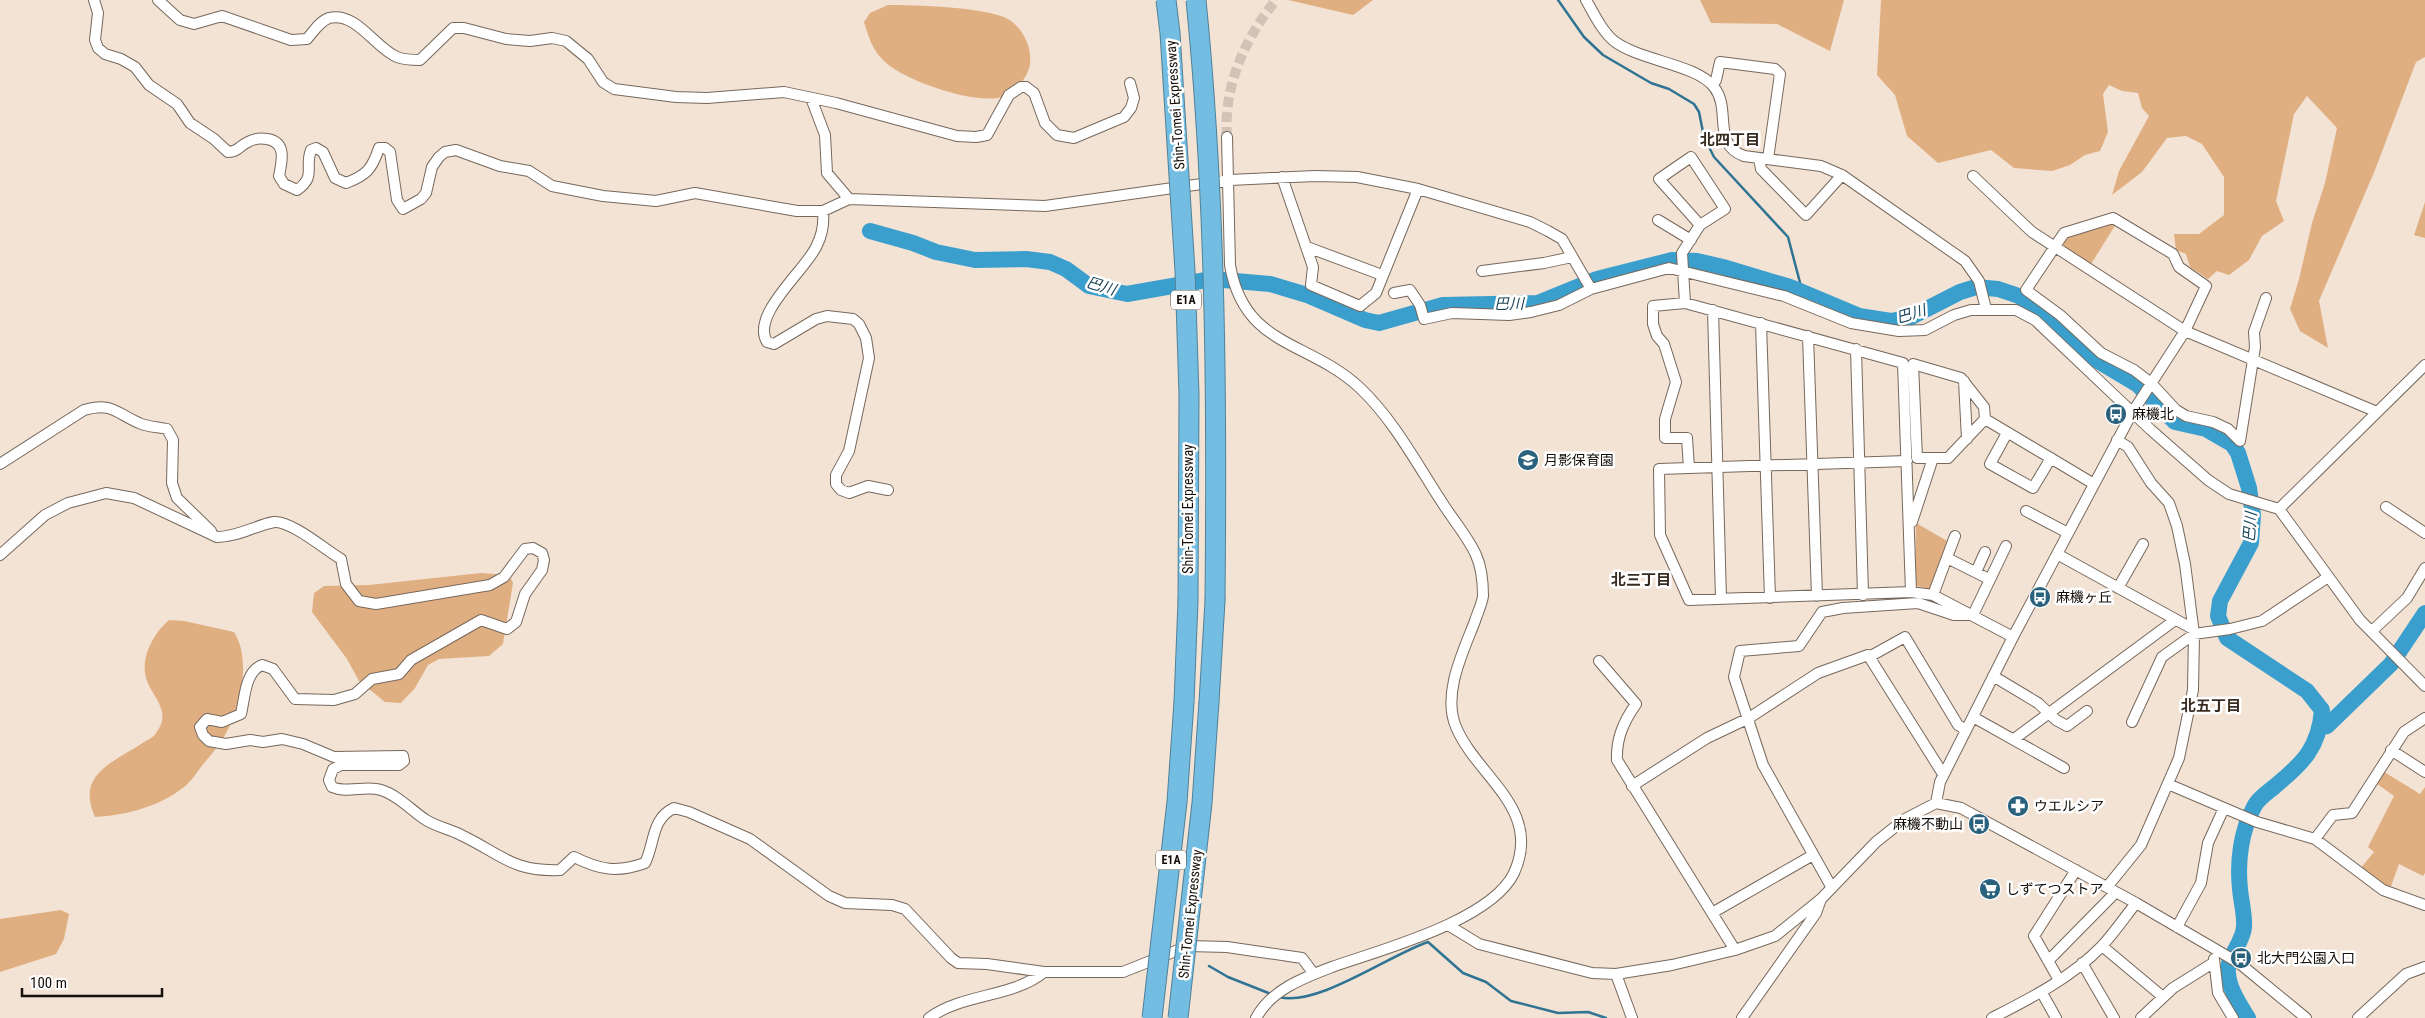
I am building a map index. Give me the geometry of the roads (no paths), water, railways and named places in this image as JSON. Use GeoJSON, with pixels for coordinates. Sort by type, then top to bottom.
{"type":"FeatureCollection","features":[{"type":"Feature","properties":{"kind":"highway","name":"Shin-Tomei Expressway"},"geometry":{"type":"LineString","coordinates":[[1152,1018],[1177,802],[1188,602],[1188,395],[1185,281],[1179,165],[1166,0]]}},
{"type":"Feature","properties":{"kind":"highway","name":"Shin-Tomei Expressway"},"geometry":{"type":"LineString","coordinates":[[1178,1018],[1202,803],[1215,601],[1216,497],[1213,270],[1196,0]]}},
{"type":"Feature","properties":{"kind":"street"},"geometry":{"type":"LineString","coordinates":[[94,0],[98,13],[95,40],[98,48],[105,54],[121,59],[135,67],[149,85],[177,104],[190,123],[214,139],[228,152],[236,152],[247,142],[262,138],[274,140],[281,148],[283,158],[279,176],[284,184],[297,190],[305,184],[310,174],[310,150],[316,148],[322,152],[335,178],[346,183],[363,176],[374,163],[379,148],[385,148],[390,152],[397,200],[403,209],[421,199],[426,193],[432,167],[439,156],[444,152],[456,150],[500,166],[529,171],[552,186],[603,196],[656,201],[695,193],[797,211],[822,210],[848,198],[1045,206],[1230,180],[1282,177],[1358,177],[1418,189],[1530,222],[1562,239],[1588,284]]}},
{"type":"Feature","properties":{"kind":"street"},"geometry":{"type":"LineString","coordinates":[[158,0],[180,20],[194,24],[222,16],[290,40],[307,39],[320,23],[328,18],[347,20],[396,57],[407,60],[420,60],[453,28],[464,28],[506,39],[530,41],[552,38],[566,41],[588,59],[603,82],[614,89],[676,97],[707,98],[784,92],[957,136],[976,137],[987,135],[1009,95],[1020,87],[1026,87],[1034,93],[1045,123],[1056,135],[1074,138],[1124,117],[1131,108],[1134,98],[1130,83]]}},
{"type":"Feature","properties":{"kind":"street"},"geometry":{"type":"LineString","coordinates":[[1586,0],[1613,40],[1627,50],[1685,70],[1713,85],[1721,102],[1727,144],[1733,152],[1821,166],[1842,175],[1965,261],[1979,281],[1986,308]]}},
{"type":"Feature","properties":{"kind":"street"},"geometry":{"type":"LineString","coordinates":[[1713,85],[1720,62],[1775,70],[1780,74],[1762,169],[1806,215],[1842,175]]}},
{"type":"Feature","properties":{"kind":"street"},"geometry":{"type":"LineString","coordinates":[[811,98],[824,135],[827,172],[848,198]]}},
{"type":"Feature","properties":{"kind":"street"},"geometry":{"type":"LineString","coordinates":[[1227,137],[1230,180],[1230,265],[1239,296],[1248,312],[1262,327],[1278,339],[1338,369],[1362,389],[1387,418],[1476,555],[1483,598],[1453,686],[1452,709],[1455,726],[1468,749],[1509,800],[1519,822],[1521,847],[1514,874],[1497,897],[1448,925],[1286,986],[1260,1010],[1256,1018]]}},
{"type":"Feature","properties":{"kind":"street"},"geometry":{"type":"LineString","coordinates":[[1685,303],[1682,253],[1700,225],[1725,209],[1691,157],[1659,179],[1700,225]]}},
{"type":"Feature","properties":{"kind":"street"},"geometry":{"type":"LineString","coordinates":[[1974,176],[2032,232],[2185,331],[2377,412]]}},
{"type":"Feature","properties":{"kind":"street"},"geometry":{"type":"LineString","coordinates":[[1282,177],[1294,217],[1307,246],[1313,267],[1311,285],[1360,306],[1376,293],[1418,189]]}},
{"type":"Feature","properties":{"kind":"street"},"geometry":{"type":"LineString","coordinates":[[822,210],[824,220],[817,246],[776,300],[766,322],[764,338],[767,342],[774,344],[827,316],[853,319],[859,324],[866,338],[869,358],[849,451],[836,475],[836,484],[841,490],[849,493],[868,486],[888,490]]}},
{"type":"Feature","properties":{"kind":"street"},"geometry":{"type":"LineString","coordinates":[[1936,803],[1940,782],[2013,637],[2117,440],[2140,399],[2150,383],[2185,331],[2206,286],[2179,266],[2173,254],[2113,218],[2064,233],[2026,290],[2060,315],[2101,353],[2134,370],[2150,383],[2176,410],[2186,416],[2213,422],[2228,430],[2240,441],[2253,360],[2254,332],[2266,298]]}},
{"type":"Feature","properties":{"kind":"street"},"geometry":{"type":"LineString","coordinates":[[1658,220],[1690,240]]}},
{"type":"Feature","properties":{"kind":"street"},"geometry":{"type":"LineString","coordinates":[[1307,246],[1382,275]]}},
{"type":"Feature","properties":{"kind":"street"},"geometry":{"type":"LineString","coordinates":[[1482,271],[1544,263],[1572,257]]}},
{"type":"Feature","properties":{"kind":"street"},"geometry":{"type":"LineString","coordinates":[[1394,293],[1410,290],[1424,319],[1452,313],[1508,315],[1559,305],[1588,284],[1669,268],[1682,269],[1784,296],[1851,323],[1899,331],[1925,330],[1954,315],[1971,310],[1986,308],[2016,310],[2035,320],[2132,413],[2208,480],[2229,494],[2279,508],[2360,620],[2401,661],[2421,673],[2425,686]]}},
{"type":"Feature","properties":{"kind":"street"},"geometry":{"type":"LineString","coordinates":[[1689,468],[1687,438],[1665,438],[1664,419],[1676,382],[1664,344],[1656,336],[1653,324],[1653,306],[1685,303],[1903,363],[1912,592]]}},
{"type":"Feature","properties":{"kind":"street"},"geometry":{"type":"LineString","coordinates":[[1712,310],[1721,599]]}},
{"type":"Feature","properties":{"kind":"street"},"geometry":{"type":"LineString","coordinates":[[1761,323],[1770,598]]}},
{"type":"Feature","properties":{"kind":"street"},"geometry":{"type":"LineString","coordinates":[[1808,336],[1817,596]]}},
{"type":"Feature","properties":{"kind":"street"},"geometry":{"type":"LineString","coordinates":[[1856,349],[1863,595]]}},
{"type":"Feature","properties":{"kind":"street"},"geometry":{"type":"LineString","coordinates":[[1913,364],[1961,378],[1984,407],[1985,420],[1948,458],[1917,458],[1913,364]]}},
{"type":"Feature","properties":{"kind":"street"},"geometry":{"type":"LineString","coordinates":[[2279,508],[2425,365]]}},
{"type":"Feature","properties":{"kind":"street"},"geometry":{"type":"LineString","coordinates":[[1964,381],[1967,439]]}},
{"type":"Feature","properties":{"kind":"street"},"geometry":{"type":"LineString","coordinates":[[0,464],[84,410],[98,406],[112,408],[141,424],[167,429],[173,440],[172,483],[177,498],[217,537]]}},
{"type":"Feature","properties":{"kind":"street"},"geometry":{"type":"LineString","coordinates":[[1985,420],[2094,484]]}},
{"type":"Feature","properties":{"kind":"street"},"geometry":{"type":"LineString","coordinates":[[2007,433],[1990,464],[2033,488],[2051,458]]}},
{"type":"Feature","properties":{"kind":"street"},"geometry":{"type":"LineString","coordinates":[[2107,887],[2141,845],[2168,784],[2179,758],[2193,690],[2193,632],[2185,564],[2169,503],[2151,483],[2128,447],[2117,440]]}},
{"type":"Feature","properties":{"kind":"street"},"geometry":{"type":"LineString","coordinates":[[1910,528],[1933,458]]}},
{"type":"Feature","properties":{"kind":"street"},"geometry":{"type":"LineString","coordinates":[[1907,461],[1658,469],[1660,534],[1689,600],[1912,592],[1933,595],[2013,637]]}},
{"type":"Feature","properties":{"kind":"street"},"geometry":{"type":"LineString","coordinates":[[0,555],[45,515],[68,503],[106,492],[134,498],[217,537],[228,537],[275,522],[292,526],[341,560],[346,584],[359,601],[376,604],[490,585],[504,577],[525,548],[533,548],[542,553],[544,560],[542,570],[525,594],[516,622],[508,629],[481,620],[410,660],[400,674],[372,679],[355,694],[334,700],[295,700],[273,669],[262,665],[254,668],[250,674],[241,714],[222,722],[206,719],[200,727],[202,736],[209,741],[226,744],[250,740],[263,742],[282,739],[303,744],[334,758],[403,756],[404,761],[399,765],[342,765],[333,769],[329,780],[332,787],[341,791],[382,790],[429,822],[461,835],[506,861],[538,871],[560,870],[574,857],[594,867],[608,870],[633,867],[645,863],[650,853],[657,825],[664,813],[674,808],[689,812],[750,839],[830,896],[845,903],[892,905],[905,909],[958,963],[987,964],[1044,972],[1123,972],[1188,946],[1206,946],[1302,958],[1314,974]]}},
{"type":"Feature","properties":{"kind":"street"},"geometry":{"type":"LineString","coordinates":[[2386,508],[2425,532]]}},
{"type":"Feature","properties":{"kind":"street"},"geometry":{"type":"LineString","coordinates":[[2026,511],[2068,533]]}},
{"type":"Feature","properties":{"kind":"street"},"geometry":{"type":"LineString","coordinates":[[1933,595],[1955,536]]}},
{"type":"Feature","properties":{"kind":"street"},"geometry":{"type":"LineString","coordinates":[[2118,588],[2143,544]]}},
{"type":"Feature","properties":{"kind":"street"},"geometry":{"type":"LineString","coordinates":[[1973,615],[2006,546]]}},
{"type":"Feature","properties":{"kind":"street"},"geometry":{"type":"LineString","coordinates":[[1976,572],[1985,552]]}},
{"type":"Feature","properties":{"kind":"street"},"geometry":{"type":"LineString","coordinates":[[2057,554],[2193,632],[2230,629],[2262,620],[2328,577]]}},
{"type":"Feature","properties":{"kind":"street"},"geometry":{"type":"LineString","coordinates":[[1947,558],[1986,576]]}},
{"type":"Feature","properties":{"kind":"street"},"geometry":{"type":"LineString","coordinates":[[2372,631],[2407,598],[2425,568]]}},
{"type":"Feature","properties":{"kind":"street"},"geometry":{"type":"LineString","coordinates":[[1832,888],[1763,765],[1734,677],[1740,651],[1799,646],[1822,612],[1843,608],[1918,603],[1954,615],[1973,615]]}},
{"type":"Feature","properties":{"kind":"street"},"geometry":{"type":"LineString","coordinates":[[2014,739],[2048,712],[2175,620]]}},
{"type":"Feature","properties":{"kind":"street"},"geometry":{"type":"LineString","coordinates":[[2132,722],[2162,657],[2193,632]]}},
{"type":"Feature","properties":{"kind":"street"},"geometry":{"type":"LineString","coordinates":[[1632,786],[1707,738],[1749,718],[1818,674],[1868,655],[1869,657],[1905,637],[1958,725],[1966,730]]}},
{"type":"Feature","properties":{"kind":"street"},"geometry":{"type":"LineString","coordinates":[[1869,657],[1944,774]]}},
{"type":"Feature","properties":{"kind":"street"},"geometry":{"type":"LineString","coordinates":[[1599,661],[1636,704],[1623,722],[1617,750],[1617,760],[1735,950]]}},
{"type":"Feature","properties":{"kind":"street"},"geometry":{"type":"LineString","coordinates":[[1993,676],[2067,726],[2087,711]]}},
{"type":"Feature","properties":{"kind":"street"},"geometry":{"type":"LineString","coordinates":[[1973,717],[2064,768]]}},
{"type":"Feature","properties":{"kind":"street"},"geometry":{"type":"LineString","coordinates":[[2315,839],[2334,815],[2352,813],[2404,732],[2425,718]]}},
{"type":"Feature","properties":{"kind":"street"},"geometry":{"type":"LineString","coordinates":[[2391,750],[2425,772]]}},
{"type":"Feature","properties":{"kind":"street"},"geometry":{"type":"LineString","coordinates":[[2168,784],[2257,822],[2315,839],[2383,890],[2425,905]]}},
{"type":"Feature","properties":{"kind":"street"},"geometry":{"type":"LineString","coordinates":[[1448,925],[1479,944],[1592,973],[1616,974],[1672,965],[1735,950],[1775,936],[1832,888],[1876,842],[1905,819],[1936,803],[1961,808],[2136,903],[2239,963],[2306,1018]]}},
{"type":"Feature","properties":{"kind":"street"},"geometry":{"type":"LineString","coordinates":[[2177,927],[2201,883],[2208,843],[2224,808]]}},
{"type":"Feature","properties":{"kind":"street"},"geometry":{"type":"LineString","coordinates":[[1712,913],[1813,855]]}},
{"type":"Feature","properties":{"kind":"street"},"geometry":{"type":"LineString","coordinates":[[2059,980],[2034,936],[2076,870]]}},
{"type":"Feature","properties":{"kind":"street"},"geometry":{"type":"LineString","coordinates":[[2048,961],[2116,892]]}},
{"type":"Feature","properties":{"kind":"street"},"geometry":{"type":"LineString","coordinates":[[1742,1018],[1816,913],[1821,898]]}},
{"type":"Feature","properties":{"kind":"street"},"geometry":{"type":"LineString","coordinates":[[1996,1017],[2042,993],[2082,963],[2102,946],[2136,903]]}},
{"type":"Feature","properties":{"kind":"street"},"geometry":{"type":"LineString","coordinates":[[2102,946],[2163,997]]}},
{"type":"Feature","properties":{"kind":"street"},"geometry":{"type":"LineString","coordinates":[[2141,1018],[2173,988],[2213,963],[2219,952]]}},
{"type":"Feature","properties":{"kind":"street"},"geometry":{"type":"LineString","coordinates":[[2082,963],[2114,1018]]}},
{"type":"Feature","properties":{"kind":"street"},"geometry":{"type":"LineString","coordinates":[[2213,963],[2218,993],[2233,1018]]}},
{"type":"Feature","properties":{"kind":"street"},"geometry":{"type":"LineString","coordinates":[[2358,1018],[2406,974],[2425,967]]}},
{"type":"Feature","properties":{"kind":"street"},"geometry":{"type":"LineString","coordinates":[[929,1018],[937,1012],[964,1001],[1032,982],[1044,972]]}},
{"type":"Feature","properties":{"kind":"street"},"geometry":{"type":"LineString","coordinates":[[1616,974],[1632,1018]]}},
{"type":"Feature","properties":{"kind":"street"},"geometry":{"type":"LineString","coordinates":[[2042,993],[2056,1018]]}},
{"type":"Feature","properties":{"kind":"waterway"},"geometry":{"type":"LineString","coordinates":[[1558,0],[1584,37],[1603,55],[1651,83],[1669,89],[1694,104],[1699,112],[1704,137],[1714,157],[1788,237],[1803,294]]}},
{"type":"Feature","properties":{"kind":"waterway","name":"巴川"},"geometry":{"type":"LineString","coordinates":[[870,231],[913,243],[936,252],[975,260],[1026,259],[1050,262],[1066,269],[1089,286],[1127,294],[1212,279],[1270,284],[1307,295],[1365,320],[1379,323],[1443,305],[1538,303],[1597,279],[1672,260],[1697,261],[1723,267],[1790,287],[1859,316],[1891,321],[1911,317],[1960,292],[1976,287],[1998,289],[2019,296],[2054,322],[2091,357],[2138,385],[2175,422],[2206,429],[2232,444],[2238,453],[2249,488],[2253,515],[2251,543],[2220,601],[2218,616],[2227,638],[2307,691],[2322,710],[2317,735],[2308,754],[2257,802],[2243,835],[2239,868],[2244,927],[2241,939],[2228,967],[2228,973],[2233,991],[2248,1018]]}},
{"type":"Feature","properties":{"kind":"waterway"},"geometry":{"type":"LineString","coordinates":[[2321,727],[2327,726],[2391,664],[2425,613]]}},
{"type":"Feature","properties":{"kind":"waterway"},"geometry":{"type":"LineString","coordinates":[[1279,997],[1295,998],[1333,987],[1428,942],[1463,973],[1486,982],[1511,1001],[1558,1013],[1588,1012],[1606,1018]]}},
{"type":"Feature","properties":{"kind":"waterway"},"geometry":{"type":"LineString","coordinates":[[1209,966],[1228,977],[1271,994]]}},
{"type":"Feature","properties":{"kind":"tunnel"},"geometry":{"type":"LineString","coordinates":[[1227,137],[1229,100],[1238,64],[1255,30],[1276,0]]}},
{"type":"Feature","properties":{"kind":"place","name":"麻機北"},"geometry":{"type":"Point","coordinates":[2116,414]}},
{"type":"Feature","properties":{"kind":"place","name":"月影保育園"},"geometry":{"type":"Point","coordinates":[1528,460]}},
{"type":"Feature","properties":{"kind":"place","name":"麻機ヶ丘"},"geometry":{"type":"Point","coordinates":[2040,597]}},
{"type":"Feature","properties":{"kind":"place","name":"ウエルシア"},"geometry":{"type":"Point","coordinates":[2018,806]}},
{"type":"Feature","properties":{"kind":"place","name":"麻機不動山"},"geometry":{"type":"Point","coordinates":[1979,824]}},
{"type":"Feature","properties":{"kind":"place","name":"しずてつストア"},"geometry":{"type":"Point","coordinates":[1990,889]}},
{"type":"Feature","properties":{"kind":"place","name":"北大門公園入口"},"geometry":{"type":"Point","coordinates":[2241,958]}},
{"type":"Feature","properties":{"kind":"district","name":"北四丁目"},"geometry":{"type":"Point","coordinates":[1730,140]}},
{"type":"Feature","properties":{"kind":"district","name":"北三丁目"},"geometry":{"type":"Point","coordinates":[1641,580]}},
{"type":"Feature","properties":{"kind":"district","name":"北五丁目"},"geometry":{"type":"Point","coordinates":[2211,706]}}]}
